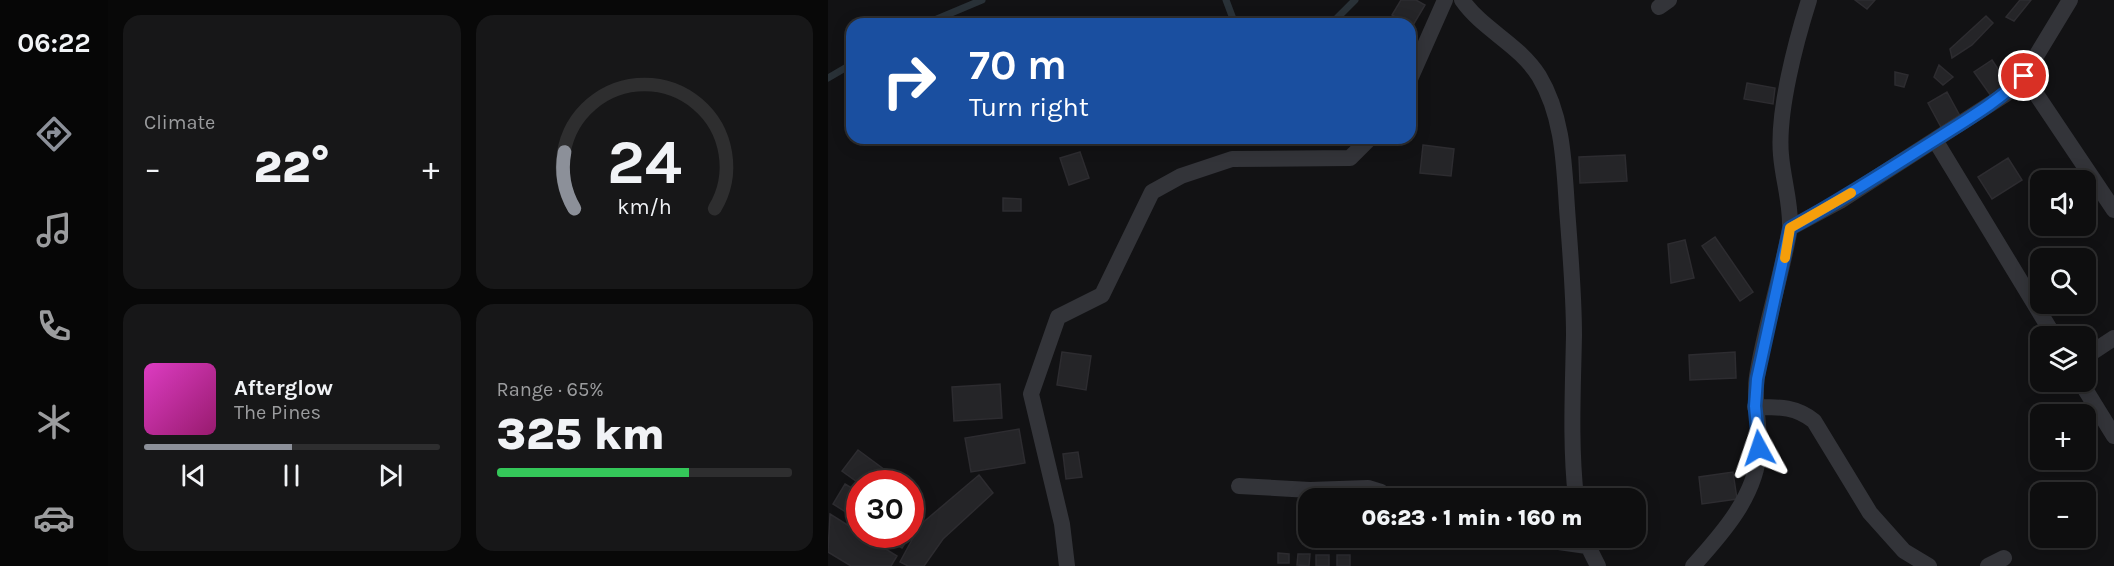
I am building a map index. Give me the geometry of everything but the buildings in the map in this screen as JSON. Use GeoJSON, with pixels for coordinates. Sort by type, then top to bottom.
{"type":"FeatureCollection","features":[{"type":"Feature","properties":{"kind":"street"},"geometry":{"type":"LineString","coordinates":[[1416,65],[1445,0]]}},
{"type":"Feature","properties":{"kind":"street"},"geometry":{"type":"LineString","coordinates":[[1462,0],[1485,25],[1510,42],[1526,58],[1551,100],[1558,127],[1564,157],[1573,292],[1573,435],[1576,488]]}},
{"type":"Feature","properties":{"kind":"street"},"geometry":{"type":"LineString","coordinates":[[1693,566],[1735,513],[1748,491],[1756,469],[1759,448],[1755,406],[1763,344],[1790,228],[1790,210],[1780,155],[1780,130],[1809,0]]}},
{"type":"Feature","properties":{"kind":"street"},"geometry":{"type":"LineString","coordinates":[[1790,228],[1840,201],[2006,94],[2024,76],[2070,0]]}},
{"type":"Feature","properties":{"kind":"street"},"geometry":{"type":"LineString","coordinates":[[2024,76],[2114,210]]}},
{"type":"Feature","properties":{"kind":"street"},"geometry":{"type":"LineString","coordinates":[[1935,140],[2048,326]]}},
{"type":"Feature","properties":{"kind":"street"},"geometry":{"type":"LineString","coordinates":[[1067,566],[1062,524],[1030,394],[1058,317],[1102,295],[1152,192],[1181,176],[1232,159],[1350,158],[1364,144]]}},
{"type":"Feature","properties":{"kind":"street"},"geometry":{"type":"LineString","coordinates":[[2096,350],[2114,338]]}},
{"type":"Feature","properties":{"kind":"street"},"geometry":{"type":"LineString","coordinates":[[2087,392],[2114,436]]}},
{"type":"Feature","properties":{"kind":"street"},"geometry":{"type":"LineString","coordinates":[[1755,406],[1788,407],[1801,411],[1814,421],[1870,513],[1904,550],[1929,566]]}},
{"type":"Feature","properties":{"kind":"street"},"geometry":{"type":"LineString","coordinates":[[1239,486],[1298,489]]}},
{"type":"Feature","properties":{"kind":"street"},"geometry":{"type":"LineString","coordinates":[[1588,548],[1598,566]]}},
{"type":"Feature","properties":{"kind":"street"},"geometry":{"type":"LineString","coordinates":[[1988,566],[2004,558]]}},
{"type":"Feature","properties":{"kind":"waterway"},"geometry":{"type":"LineString","coordinates":[[939,18],[982,0]]}},
{"type":"Feature","properties":{"kind":"waterway"},"geometry":{"type":"LineString","coordinates":[[1226,0],[1233,18]]}},
{"type":"Feature","properties":{"kind":"waterway"},"geometry":{"type":"LineString","coordinates":[[1337,18],[1355,0]]}},
{"type":"Feature","properties":{"kind":"waterway"},"geometry":{"type":"LineString","coordinates":[[828,78],[846,68]]}},
{"type":"Feature","properties":{"kind":"slow traffic"},"geometry":{"type":"LineString","coordinates":[[1785,258],[1790,228],[1851,193]]}},
{"type":"Feature","properties":{"kind":"route"},"geometry":{"type":"LineString","coordinates":[[1759,448],[1755,406],[1757,379],[1790,228],[1840,201],[2006,94],[2024,76]]}}]}
